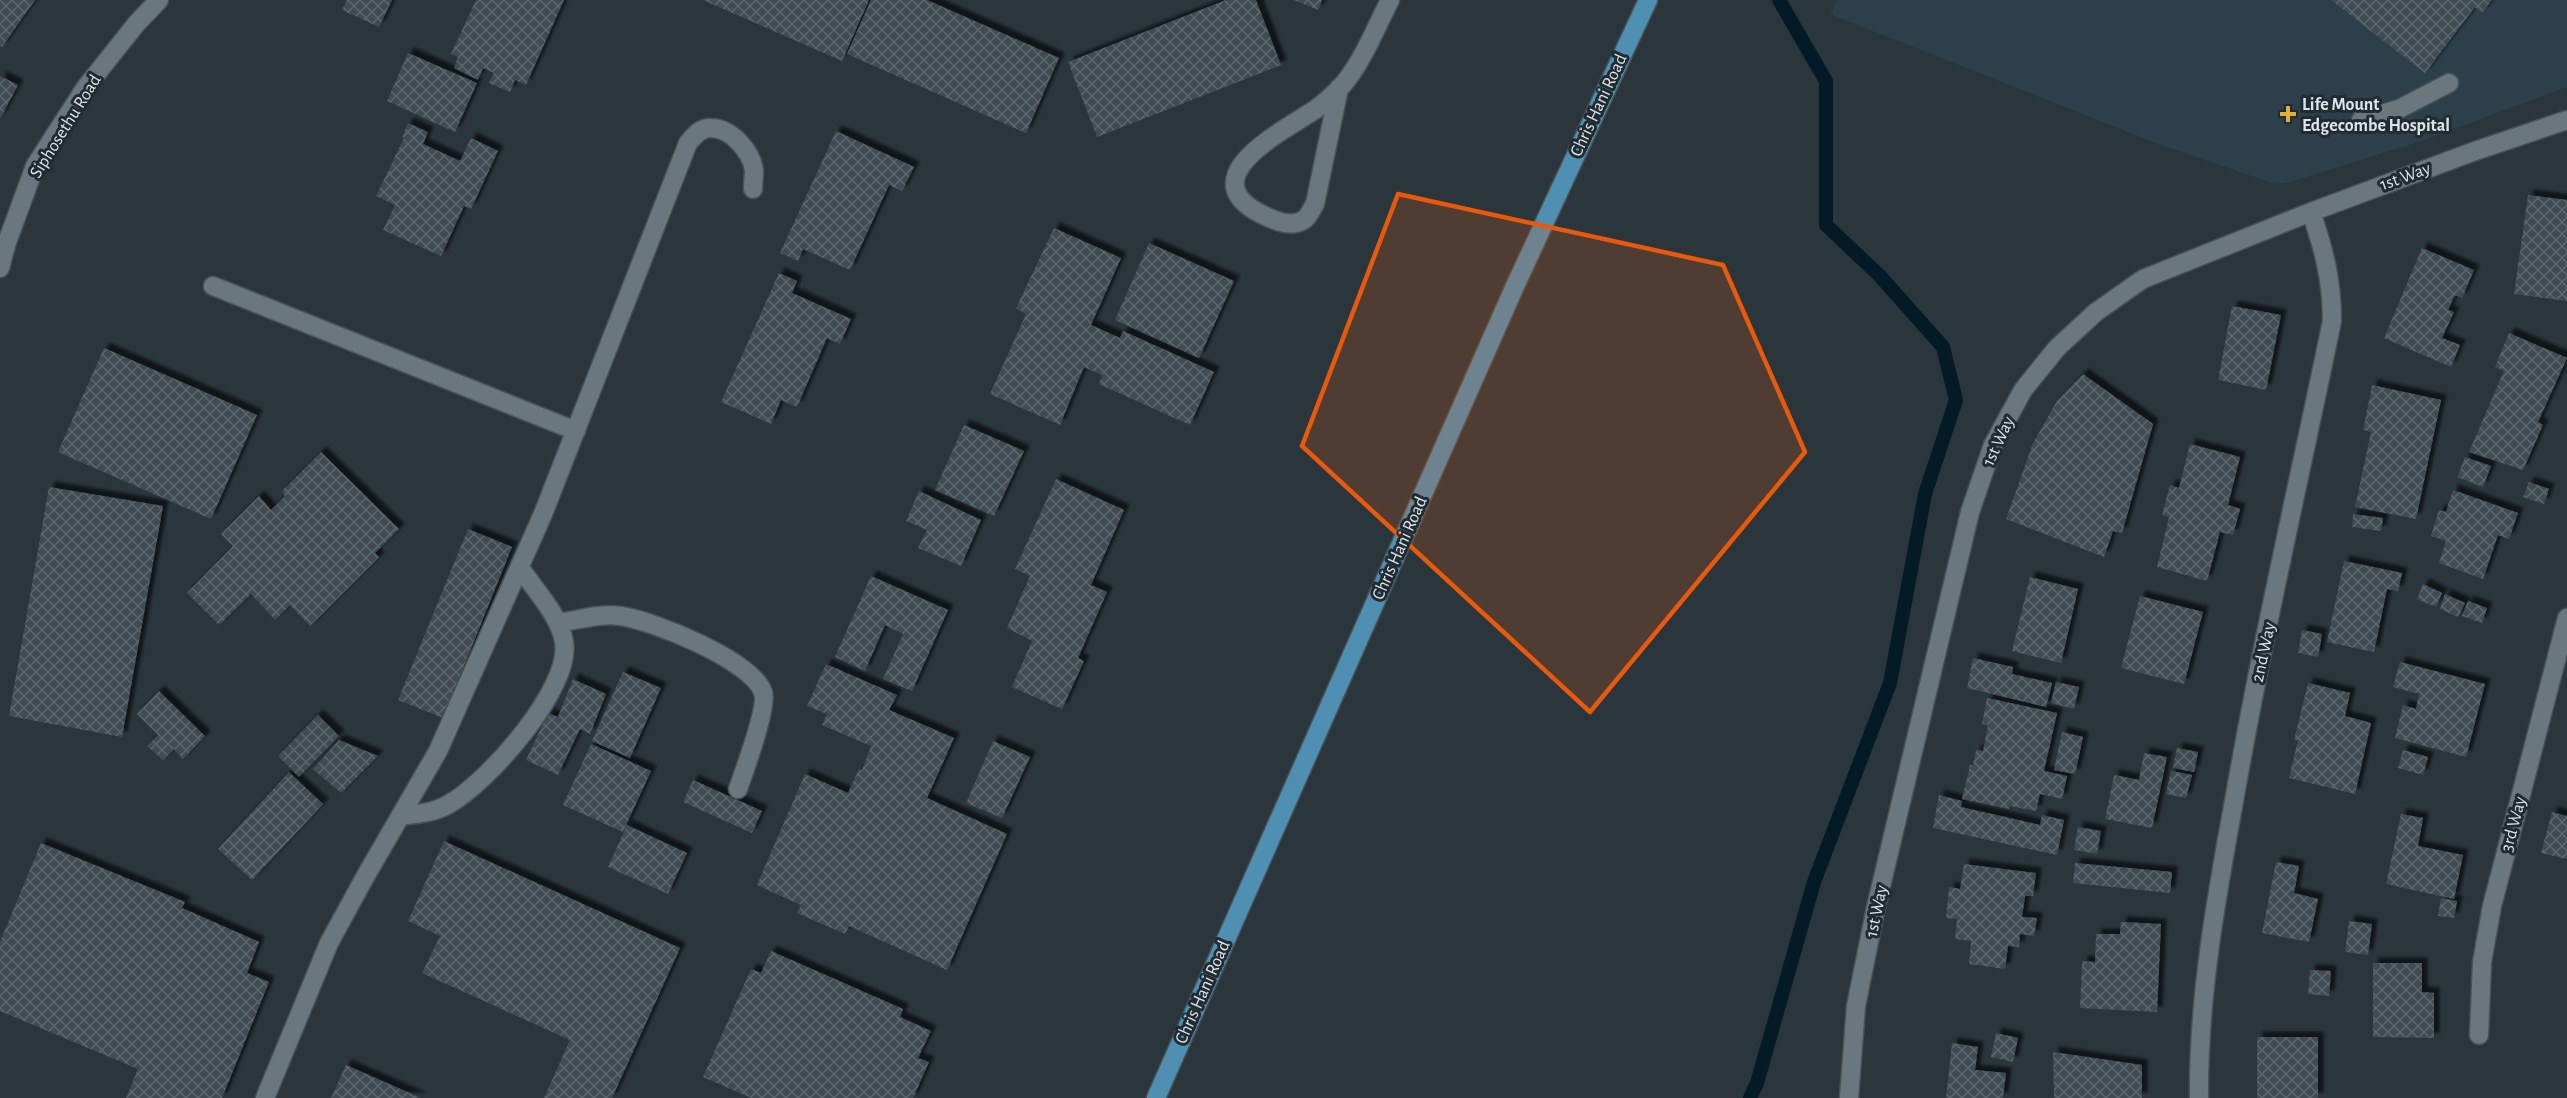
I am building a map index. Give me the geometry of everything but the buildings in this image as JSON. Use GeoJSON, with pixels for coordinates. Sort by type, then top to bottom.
{"type":"FeatureCollection","features":[{"type":"Feature","properties":{"kind":"main road","name":"Chris Hani Road"},"geometry":{"type":"LineString","coordinates":[[1156,1098],[1515,286],[1648,0]]}},
{"type":"Feature","properties":{"kind":"street","name":"Siphosethu Road"},"geometry":{"type":"LineString","coordinates":[[0,268],[35,166],[86,87],[137,22],[159,0]]}},
{"type":"Feature","properties":{"kind":"street"},"geometry":{"type":"LineString","coordinates":[[1339,88],[1315,204],[1304,219],[1293,223],[1276,222],[1250,208],[1237,193],[1235,175],[1245,158],[1275,133],[1317,108],[1351,75],[1390,0]]}},
{"type":"Feature","properties":{"kind":"street"},"geometry":{"type":"LineString","coordinates":[[2361,120],[2399,109],[2449,82]]}},
{"type":"Feature","properties":{"kind":"street","name":"1st Way"},"geometry":{"type":"LineString","coordinates":[[1849,1098],[1856,1006],[1876,907],[1970,512],[1993,445],[2023,390],[2057,348],[2096,312],[2142,279],[2311,212],[2475,151],[2567,120]]}},
{"type":"Feature","properties":{"kind":"street"},"geometry":{"type":"LineString","coordinates":[[265,1098],[329,943],[438,751],[520,568],[688,143],[698,132],[710,127],[723,130],[737,139],[747,152],[754,169],[753,189]]}},
{"type":"Feature","properties":{"kind":"street","name":"2nd Way"},"geometry":{"type":"LineString","coordinates":[[2199,1098],[2199,1068],[2207,973],[2222,870],[2248,723],[2332,321],[2332,290],[2325,254],[2311,212]]}},
{"type":"Feature","properties":{"kind":"street"},"geometry":{"type":"LineString","coordinates":[[213,286],[576,431]]}},
{"type":"Feature","properties":{"kind":"street"},"geometry":{"type":"LineString","coordinates":[[400,816],[427,813],[448,805],[489,773],[516,743],[548,695],[563,664],[565,642],[558,623],[520,568]]}},
{"type":"Feature","properties":{"kind":"street"},"geometry":{"type":"LineString","coordinates":[[558,623],[598,616],[620,616],[636,620],[679,634],[736,663],[756,680],[764,694],[762,709],[738,789]]}},
{"type":"Feature","properties":{"kind":"street","name":"3rd Way"},"geometry":{"type":"LineString","coordinates":[[2479,1035],[2482,962],[2492,906],[2567,618]]}},
{"type":"Feature","properties":{"kind":"highlighted area"},"geometry":{"type":"Polygon","coordinates":[[[1398,194],[1723,265],[1805,452],[1590,712],[1302,446],[1398,194]]]}},
{"type":"Feature","properties":{"kind":"shaded area","name":"Life Mount Edgecombe Hospital"},"geometry":{"type":"Polygon","coordinates":[[[1837,0],[2567,0],[2567,87],[2419,142],[2287,183],[2275,184],[2161,145],[1830,14],[1837,0]]]}},
{"type":"Feature","properties":{"kind":"waterway"},"geometry":{"type":"LineString","coordinates":[[1750,1098],[1757,1083],[1814,882],[1890,683],[1925,494],[1956,400],[1943,347],[1880,276],[1826,225],[1826,81],[1779,0]]}},
{"type":"Feature","properties":{"kind":"place","name":"Life Mount Edgecombe Hospital"},"geometry":{"type":"Point","coordinates":[2288,114]}}]}
